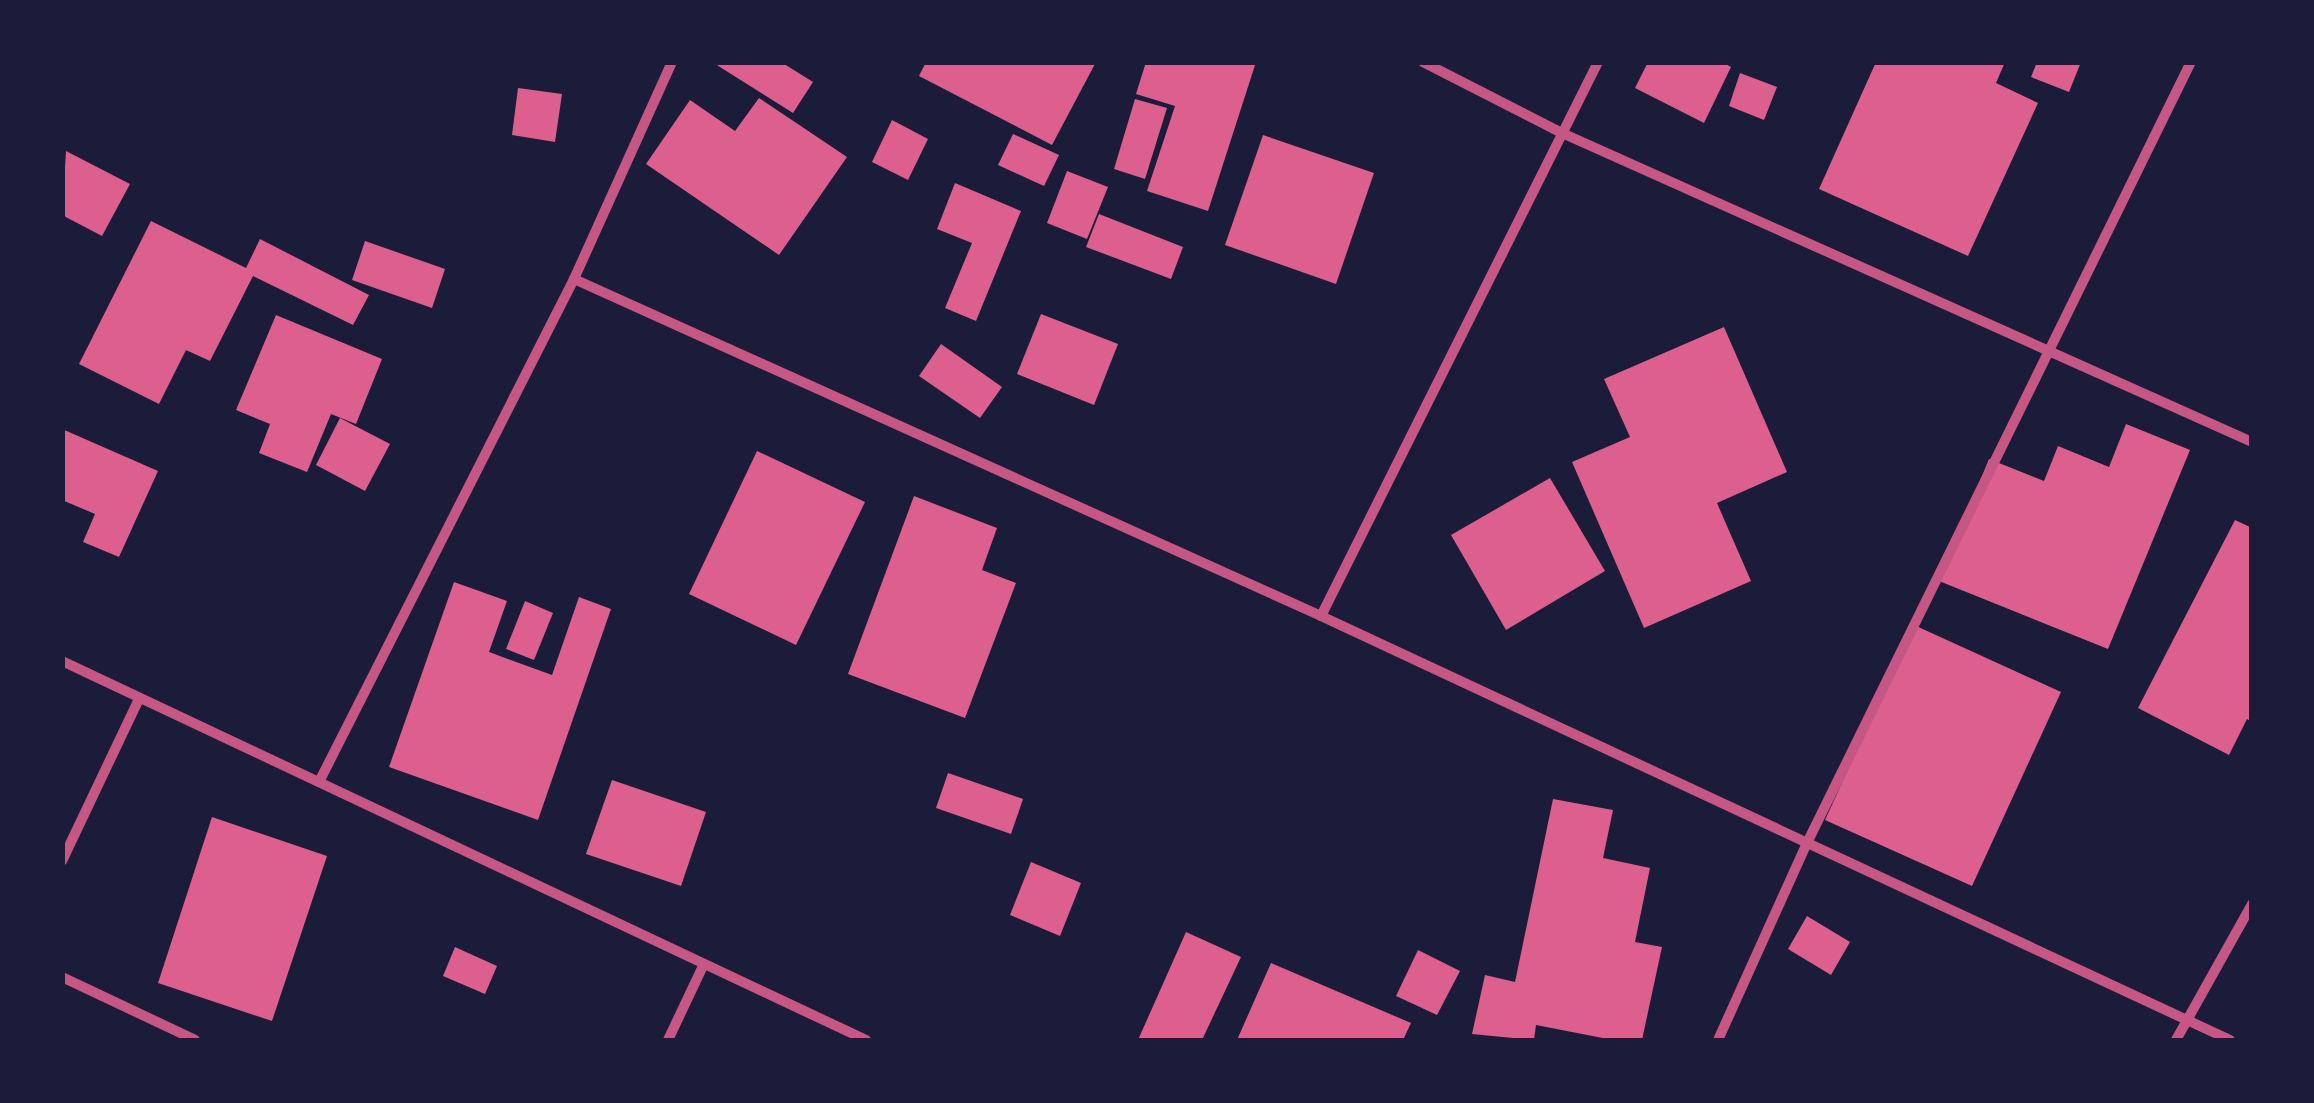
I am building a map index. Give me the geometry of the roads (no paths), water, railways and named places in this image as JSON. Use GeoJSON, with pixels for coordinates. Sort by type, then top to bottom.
{"type":"FeatureCollection","features":[{"type":"Feature","properties":{"kind":"street"},"geometry":{"type":"LineString","coordinates":[[319,782],[574,279],[672,62]]}},
{"type":"Feature","properties":{"kind":"street"},"geometry":{"type":"LineString","coordinates":[[1422,62],[1562,133],[2252,442]]}},
{"type":"Feature","properties":{"kind":"street"},"geometry":{"type":"LineString","coordinates":[[1322,616],[1598,62]]}},
{"type":"Feature","properties":{"kind":"street"},"geometry":{"type":"LineString","coordinates":[[1718,1040],[1806,845],[2191,62]]}},
{"type":"Feature","properties":{"kind":"street"},"geometry":{"type":"LineString","coordinates":[[574,279],[1322,616],[2230,1040]]}},
{"type":"Feature","properties":{"kind":"street"},"geometry":{"type":"LineString","coordinates":[[62,660],[866,1040]]}},
{"type":"Feature","properties":{"kind":"street"},"geometry":{"type":"LineString","coordinates":[[62,861],[139,699]]}},
{"type":"Feature","properties":{"kind":"street"},"geometry":{"type":"LineString","coordinates":[[2176,1040],[2252,904]]}},
{"type":"Feature","properties":{"kind":"street"},"geometry":{"type":"LineString","coordinates":[[668,1040],[704,964]]}},
{"type":"Feature","properties":{"kind":"street"},"geometry":{"type":"LineString","coordinates":[[62,977],[195,1040]]}}]}
